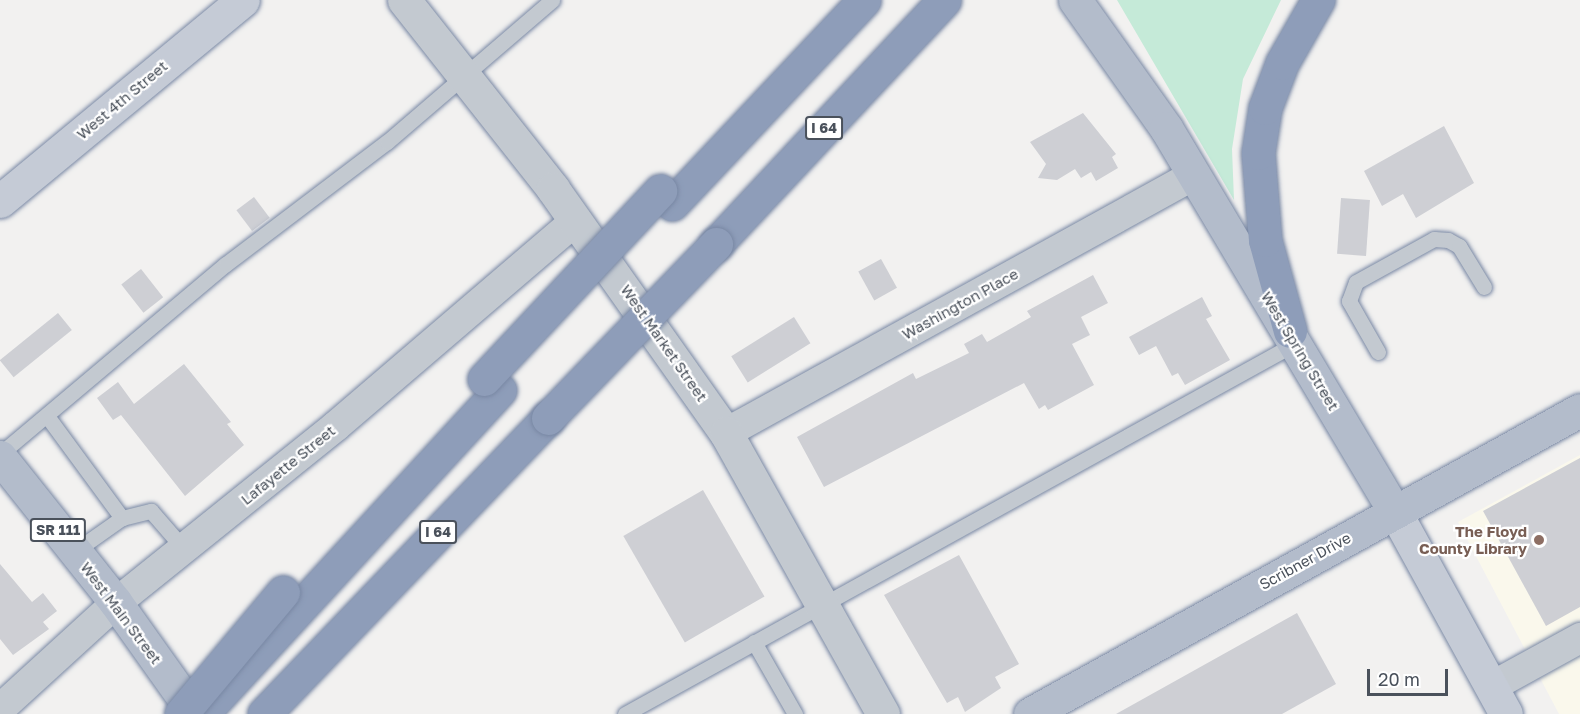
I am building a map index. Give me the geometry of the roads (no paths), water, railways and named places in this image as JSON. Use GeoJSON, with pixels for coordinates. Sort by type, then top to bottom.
{"type":"FeatureCollection","features":[{"type":"Feature","properties":{"kind":"highway"},"geometry":{"type":"LineString","coordinates":[[666,198],[839,0]]}},
{"type":"Feature","properties":{"kind":"highway"},"geometry":{"type":"LineString","coordinates":[[181,714],[666,198],[864,0]]}},
{"type":"Feature","properties":{"kind":"highway","name":"I 64"},"geometry":{"type":"LineString","coordinates":[[264,714],[716,244],[944,0]]}},
{"type":"Feature","properties":{"kind":"highway"},"geometry":{"type":"LineString","coordinates":[[1293,337],[1265,240],[1258,153],[1265,108],[1282,63],[1317,0]]}},
{"type":"Feature","properties":{"kind":"highway"},"geometry":{"type":"LineString","coordinates":[[202,714],[291,598]]}},
{"type":"Feature","properties":{"kind":"main road","name":"West 4th Street"},"geometry":{"type":"LineString","coordinates":[[4,190],[243,0]]}},
{"type":"Feature","properties":{"kind":"main road","name":"West Spring Street"},"geometry":{"type":"LineString","coordinates":[[1075,0],[1194,175],[1293,337],[1395,512],[1498,701]]}},
{"type":"Feature","properties":{"kind":"main road","name":"Scribner Drive"},"geometry":{"type":"LineString","coordinates":[[1030,714],[1580,410]]}},
{"type":"Feature","properties":{"kind":"main road","name":"West Main Street"},"geometry":{"type":"LineString","coordinates":[[0,455],[116,603],[195,714]]}},
{"type":"Feature","properties":{"kind":"street","name":"West Market Street"},"geometry":{"type":"LineString","coordinates":[[404,0],[461,76],[576,220],[726,433],[883,714]]}},
{"type":"Feature","properties":{"kind":"street","name":"Washington Place"},"geometry":{"type":"LineString","coordinates":[[726,433],[1194,175]]}},
{"type":"Feature","properties":{"kind":"street","name":"Lafayette Street"},"geometry":{"type":"LineString","coordinates":[[0,709],[116,603],[336,426],[576,220]]}},
{"type":"Feature","properties":{"kind":"street"},"geometry":{"type":"LineString","coordinates":[[1498,701],[1580,638]]}},
{"type":"Feature","properties":{"kind":"lane"},"geometry":{"type":"LineString","coordinates":[[0,455],[226,264],[387,142],[552,0]]}},
{"type":"Feature","properties":{"kind":"lane"},"geometry":{"type":"LineString","coordinates":[[1378,352],[1349,301],[1356,282],[1434,239],[1448,240],[1459,246],[1484,287]]}},
{"type":"Feature","properties":{"kind":"lane"},"geometry":{"type":"LineString","coordinates":[[630,713],[1293,337]]}},
{"type":"Feature","properties":{"kind":"lane"},"geometry":{"type":"LineString","coordinates":[[47,416],[122,518]]}},
{"type":"Feature","properties":{"kind":"lane"},"geometry":{"type":"LineString","coordinates":[[75,551],[122,518],[151,510],[184,549]]}},
{"type":"Feature","properties":{"kind":"lane"},"geometry":{"type":"LineString","coordinates":[[754,642],[795,714]]}},
{"type":"Feature","properties":{"kind":"place","name":"The Floyd County Library"},"geometry":{"type":"Point","coordinates":[1539,540]}}]}
